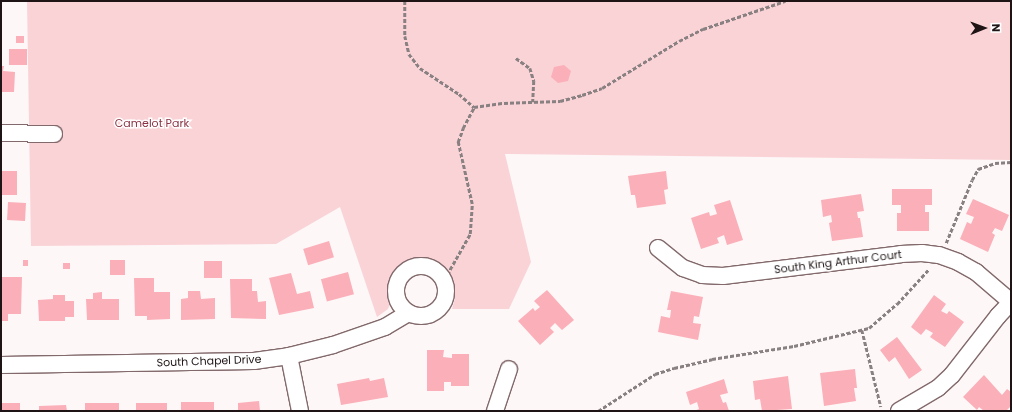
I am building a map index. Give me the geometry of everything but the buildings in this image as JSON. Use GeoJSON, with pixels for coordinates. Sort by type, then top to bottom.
{"type":"FeatureCollection","features":[{"type":"Feature","properties":{"kind":"street"},"geometry":{"type":"LineString","coordinates":[[1,133],[54,134]]}},
{"type":"Feature","properties":{"kind":"street","name":"South King Arthur Court"},"geometry":{"type":"LineString","coordinates":[[658,248],[683,268],[702,275],[722,276],[901,254],[922,253],[939,255],[958,262],[976,272],[1011,302]]}},
{"type":"Feature","properties":{"kind":"street"},"geometry":{"type":"LineString","coordinates":[[424,266],[432,269],[444,280],[446,296],[438,310],[424,316],[408,313],[400,303],[396,291],[402,276],[416,267],[424,266]]}},
{"type":"Feature","properties":{"kind":"street"},"geometry":{"type":"LineString","coordinates":[[899,411],[938,388],[952,375],[998,316],[1011,302]]}},
{"type":"Feature","properties":{"kind":"street","name":"South Chapel Drive"},"geometry":{"type":"LineString","coordinates":[[1,365],[254,361],[289,356],[333,344],[385,327],[408,313]]}},
{"type":"Feature","properties":{"kind":"street"},"geometry":{"type":"LineString","coordinates":[[289,356],[300,411]]}},
{"type":"Feature","properties":{"kind":"street"},"geometry":{"type":"LineString","coordinates":[[495,411],[509,369]]}},
{"type":"Feature","properties":{"kind":"path"},"geometry":{"type":"LineString","coordinates":[[405,1],[405,36],[409,54],[420,68],[459,94],[474,107],[560,101],[602,88],[678,41],[703,29],[785,1]]}},
{"type":"Feature","properties":{"kind":"path"},"geometry":{"type":"LineString","coordinates":[[516,58],[530,68],[534,81],[533,102]]}},
{"type":"Feature","properties":{"kind":"path"},"geometry":{"type":"LineString","coordinates":[[444,280],[470,234],[472,204],[458,142],[463,128],[474,107]]}},
{"type":"Feature","properties":{"kind":"path"},"geometry":{"type":"LineString","coordinates":[[944,247],[978,169],[995,163],[1011,162]]}},
{"type":"Feature","properties":{"kind":"path"},"geometry":{"type":"LineString","coordinates":[[598,411],[655,374],[674,368],[712,359],[794,346],[869,328],[897,304],[934,263]]}},
{"type":"Feature","properties":{"kind":"path"},"geometry":{"type":"LineString","coordinates":[[862,330],[881,407]]}},
{"type":"Feature","properties":{"kind":"green space","name":"Camelot Park"},"geometry":{"type":"Polygon","coordinates":[[[27,1],[1011,1],[1011,160],[505,154],[531,262],[509,309],[452,309],[455,298],[455,285],[449,274],[440,264],[423,259],[409,261],[402,265],[394,273],[389,285],[390,304],[388,309],[377,317],[340,207],[276,244],[31,246],[27,1]]]}}]}
